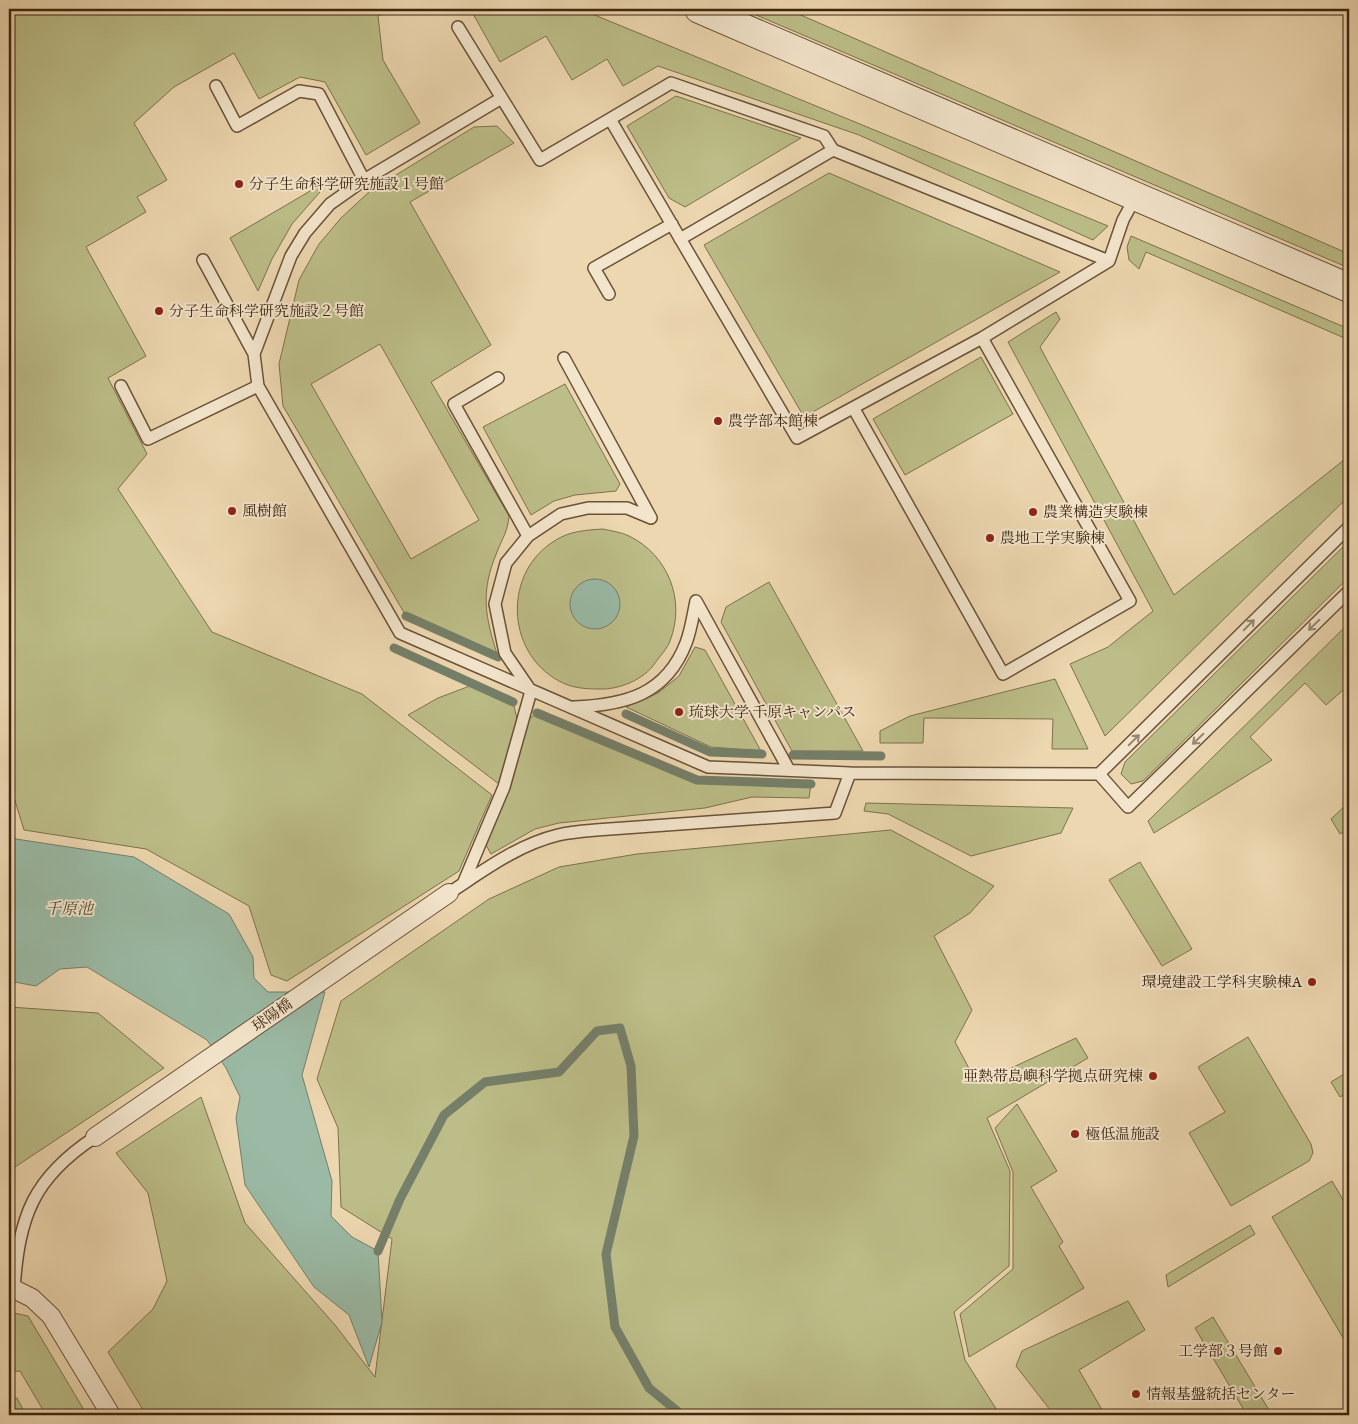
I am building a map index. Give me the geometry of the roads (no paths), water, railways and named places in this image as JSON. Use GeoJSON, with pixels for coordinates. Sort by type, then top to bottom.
{"type":"FeatureCollection","features":[{"type":"Feature","properties":{"kind":"street"},"geometry":{"type":"LineString","coordinates":[[699,9],[1349,288]]}},
{"type":"Feature","properties":{"kind":"street","name":"球陽橋"},"geometry":{"type":"LineString","coordinates":[[95,1138],[456,889]]}},
{"type":"Feature","properties":{"kind":"street"},"geometry":{"type":"LineString","coordinates":[[12,1290],[32,1298],[51,1316],[110,1415]]}},
{"type":"Feature","properties":{"kind":"lane"},"geometry":{"type":"LineString","coordinates":[[458,28],[540,160],[671,83],[824,136],[833,150],[1109,261]]}},
{"type":"Feature","properties":{"kind":"lane"},"geometry":{"type":"LineString","coordinates":[[216,86],[237,126],[299,91],[319,94],[364,180]]}},
{"type":"Feature","properties":{"kind":"lane"},"geometry":{"type":"LineString","coordinates":[[254,354],[284,272],[305,233],[330,204],[364,180],[500,98]]}},
{"type":"Feature","properties":{"kind":"lane"},"geometry":{"type":"LineString","coordinates":[[610,118],[797,438],[854,409],[982,338],[1109,261],[1124,220],[1136,196]]}},
{"type":"Feature","properties":{"kind":"lane"},"geometry":{"type":"LineString","coordinates":[[680,239],[833,150]]}},
{"type":"Feature","properties":{"kind":"lane"},"geometry":{"type":"LineString","coordinates":[[610,294],[594,268],[672,224]]}},
{"type":"Feature","properties":{"kind":"lane"},"geometry":{"type":"LineString","coordinates":[[203,260],[254,354],[258,386],[400,633],[708,767],[850,773],[1099,774],[1349,526]]}},
{"type":"Feature","properties":{"kind":"lane"},"geometry":{"type":"LineString","coordinates":[[854,409],[1003,674],[1130,601],[982,338]]}},
{"type":"Feature","properties":{"kind":"lane"},"geometry":{"type":"LineString","coordinates":[[531,691],[504,653],[495,604],[506,563],[528,536],[561,514],[588,508],[627,508],[651,518],[564,358]]}},
{"type":"Feature","properties":{"kind":"lane"},"geometry":{"type":"LineString","coordinates":[[498,378],[454,404],[528,536]]}},
{"type":"Feature","properties":{"kind":"lane"},"geometry":{"type":"LineString","coordinates":[[121,386],[148,439],[258,386]]}},
{"type":"Feature","properties":{"kind":"lane"},"geometry":{"type":"LineString","coordinates":[[1099,774],[1128,806],[1349,591]]}},
{"type":"Feature","properties":{"kind":"lane"},"geometry":{"type":"LineString","coordinates":[[570,707],[608,705],[642,695],[670,675],[686,642],[696,601],[789,770]]}},
{"type":"Feature","properties":{"kind":"lane"},"geometry":{"type":"LineString","coordinates":[[456,889],[504,787],[531,691]]}},
{"type":"Feature","properties":{"kind":"lane"},"geometry":{"type":"LineString","coordinates":[[456,889],[505,857],[531,844],[559,835],[596,830],[835,813],[850,773]]}},
{"type":"Feature","properties":{"kind":"lane"},"geometry":{"type":"LineString","coordinates":[[12,1290],[24,1226],[35,1195],[52,1172],[95,1138]]}},
{"type":"Feature","properties":{"kind":"water"},"geometry":{"type":"Polygon","coordinates":[[[590,579],[600,579],[613,586],[620,599],[620,609],[613,622],[600,629],[590,629],[581,625],[574,618],[570,609],[570,599],[574,590],[581,583],[590,579]]]}},
{"type":"Feature","properties":{"kind":"water","name":"千原池"},"geometry":{"type":"Polygon","coordinates":[[[9,832],[16,839],[134,857],[229,914],[253,957],[254,978],[268,992],[325,992],[302,1075],[332,1181],[331,1216],[352,1237],[378,1251],[382,1322],[369,1367],[349,1315],[314,1287],[245,1185],[236,1118],[240,1097],[226,1068],[207,1040],[87,967],[60,969],[36,986],[9,981],[9,832]]]}},
{"type":"Feature","properties":{"kind":"waterway"},"geometry":{"type":"LineString","coordinates":[[406,616],[498,657]]}},
{"type":"Feature","properties":{"kind":"waterway"},"geometry":{"type":"LineString","coordinates":[[394,648],[513,702]]}},
{"type":"Feature","properties":{"kind":"waterway"},"geometry":{"type":"LineString","coordinates":[[537,713],[697,780],[811,784]]}},
{"type":"Feature","properties":{"kind":"waterway"},"geometry":{"type":"LineString","coordinates":[[626,714],[710,752],[762,754]]}},
{"type":"Feature","properties":{"kind":"waterway"},"geometry":{"type":"LineString","coordinates":[[793,755],[881,756]]}},
{"type":"Feature","properties":{"kind":"waterway"},"geometry":{"type":"LineString","coordinates":[[378,1251],[400,1199],[444,1115],[485,1082],[559,1072],[597,1031],[620,1028],[631,1066],[634,1136],[606,1254],[615,1327],[649,1388],[682,1415]]}},
{"type":"Feature","properties":{"kind":"place","name":"分子生命科学研究施設１号館"},"geometry":{"type":"Point","coordinates":[239,184]}},
{"type":"Feature","properties":{"kind":"place","name":"分子生命科学研究施設２号館"},"geometry":{"type":"Point","coordinates":[159,311]}},
{"type":"Feature","properties":{"kind":"place","name":"農学部本館棟"},"geometry":{"type":"Point","coordinates":[718,421]}},
{"type":"Feature","properties":{"kind":"place","name":"風樹館"},"geometry":{"type":"Point","coordinates":[232,511]}},
{"type":"Feature","properties":{"kind":"place","name":"農業構造実験棟"},"geometry":{"type":"Point","coordinates":[1033,512]}},
{"type":"Feature","properties":{"kind":"place","name":"農地工学実験棟"},"geometry":{"type":"Point","coordinates":[990,538]}},
{"type":"Feature","properties":{"kind":"place","name":"琉球大学 千原キャンパス"},"geometry":{"type":"Point","coordinates":[679,712]}},
{"type":"Feature","properties":{"kind":"place","name":"環境建設工学科実験棟A"},"geometry":{"type":"Point","coordinates":[1312,982]}},
{"type":"Feature","properties":{"kind":"place","name":"亜熱帯島嶼科学拠点研究棟"},"geometry":{"type":"Point","coordinates":[1153,1076]}},
{"type":"Feature","properties":{"kind":"place","name":"極低温施設"},"geometry":{"type":"Point","coordinates":[1075,1134]}},
{"type":"Feature","properties":{"kind":"place","name":"工学部３号館"},"geometry":{"type":"Point","coordinates":[1278,1351]}},
{"type":"Feature","properties":{"kind":"place","name":"情報基盤統括センター"},"geometry":{"type":"Point","coordinates":[1136,1394]}}]}
